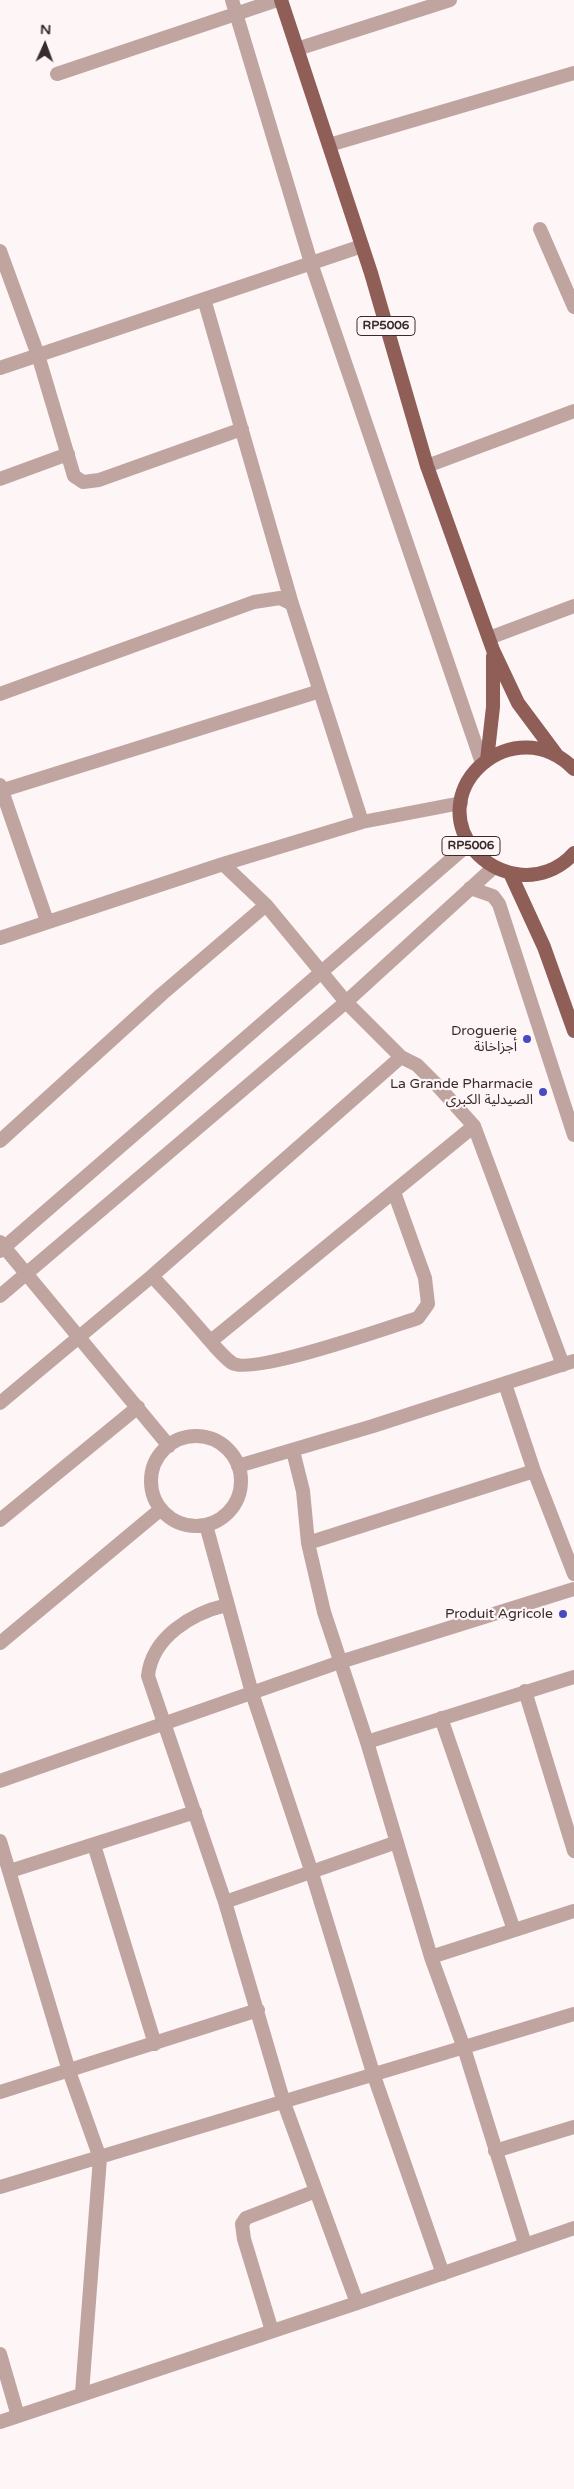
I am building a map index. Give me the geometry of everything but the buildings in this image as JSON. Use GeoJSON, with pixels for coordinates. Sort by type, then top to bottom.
{"type":"FeatureCollection","features":[{"type":"Feature","properties":{"kind":"main road","name":"RP5006"},"geometry":{"type":"LineString","coordinates":[[281,0],[362,246],[427,466],[491,644],[518,703],[556,754],[574,769]]}},
{"type":"Feature","properties":{"kind":"main road","name":"RP5006"},"geometry":{"type":"LineString","coordinates":[[484,761],[494,698],[491,644]]}},
{"type":"Feature","properties":{"kind":"main road","name":"RP5006"},"geometry":{"type":"LineString","coordinates":[[556,754],[535,747],[518,747],[501,751],[484,761],[467,784],[461,803],[463,826],[470,843],[480,857],[494,867],[510,873],[540,873],[561,864],[574,854]]}},
{"type":"Feature","properties":{"kind":"main road","name":"RP5006"},"geometry":{"type":"LineString","coordinates":[[510,873],[544,947],[574,1031]]}},
{"type":"Feature","properties":{"kind":"street"},"geometry":{"type":"LineString","coordinates":[[57,74],[234,7],[276,0]]}},
{"type":"Feature","properties":{"kind":"street"},"geometry":{"type":"LineString","coordinates":[[297,49],[450,0]]}},
{"type":"Feature","properties":{"kind":"street"},"geometry":{"type":"LineString","coordinates":[[234,7],[311,263],[484,761]]}},
{"type":"Feature","properties":{"kind":"street"},"geometry":{"type":"LineString","coordinates":[[329,145],[574,73]]}},
{"type":"Feature","properties":{"kind":"street"},"geometry":{"type":"LineString","coordinates":[[540,229],[574,307]]}},
{"type":"Feature","properties":{"kind":"street"},"geometry":{"type":"LineString","coordinates":[[0,368],[362,246]]}},
{"type":"Feature","properties":{"kind":"street"},"geometry":{"type":"LineString","coordinates":[[0,251],[38,355],[74,476],[83,482],[99,480],[242,429]]}},
{"type":"Feature","properties":{"kind":"street"},"geometry":{"type":"LineString","coordinates":[[204,299],[292,604],[362,822]]}},
{"type":"Feature","properties":{"kind":"street"},"geometry":{"type":"LineString","coordinates":[[427,466],[574,411]]}},
{"type":"Feature","properties":{"kind":"street"},"geometry":{"type":"LineString","coordinates":[[0,479],[68,454]]}},
{"type":"Feature","properties":{"kind":"street"},"geometry":{"type":"LineString","coordinates":[[0,694],[254,602],[280,598],[292,604]]}},
{"type":"Feature","properties":{"kind":"street"},"geometry":{"type":"LineString","coordinates":[[491,644],[574,606]]}},
{"type":"Feature","properties":{"kind":"street"},"geometry":{"type":"LineString","coordinates":[[47,921],[1,789],[320,691]]}},
{"type":"Feature","properties":{"kind":"street"},"geometry":{"type":"LineString","coordinates":[[0,938],[224,864],[362,822],[461,803]]}},
{"type":"Feature","properties":{"kind":"street"},"geometry":{"type":"LineString","coordinates":[[169,1446],[26,1273],[1,1246],[470,843]]}},
{"type":"Feature","properties":{"kind":"street"},"geometry":{"type":"LineString","coordinates":[[224,864],[266,905],[346,1002],[401,1057],[417,1065],[455,1102],[474,1126],[568,1363],[292,1451],[238,1466]]}},
{"type":"Feature","properties":{"kind":"street"},"geometry":{"type":"LineString","coordinates":[[0,1296],[346,1002],[494,867]]}},
{"type":"Feature","properties":{"kind":"street"},"geometry":{"type":"LineString","coordinates":[[470,888],[492,896],[499,904],[574,1135]]}},
{"type":"Feature","properties":{"kind":"street"},"geometry":{"type":"LineString","coordinates":[[0,1141],[162,994],[266,905]]}},
{"type":"Feature","properties":{"kind":"street"},"geometry":{"type":"LineString","coordinates":[[0,1403],[152,1276],[401,1057]]}},
{"type":"Feature","properties":{"kind":"street"},"geometry":{"type":"LineString","coordinates":[[211,1341],[474,1126]]}},
{"type":"Feature","properties":{"kind":"street"},"geometry":{"type":"LineString","coordinates":[[152,1276],[232,1363],[249,1366],[275,1362],[418,1318],[428,1304],[425,1278],[394,1192]]}},
{"type":"Feature","properties":{"kind":"street"},"geometry":{"type":"LineString","coordinates":[[505,1384],[534,1471],[574,1574]]}},
{"type":"Feature","properties":{"kind":"street"},"geometry":{"type":"LineString","coordinates":[[0,1520],[138,1407]]}},
{"type":"Feature","properties":{"kind":"street"},"geometry":{"type":"LineString","coordinates":[[187,1437],[207,1438],[225,1447],[238,1466],[241,1482],[236,1501],[224,1517],[206,1525],[186,1525],[172,1518],[161,1509],[156,1500],[151,1481],[156,1461],[169,1446],[187,1437]]}},
{"type":"Feature","properties":{"kind":"street"},"geometry":{"type":"LineString","coordinates":[[292,1451],[303,1491],[308,1543],[324,1612],[367,1742],[431,1957],[464,2048],[525,2244]]}},
{"type":"Feature","properties":{"kind":"street"},"geometry":{"type":"LineString","coordinates":[[308,1543],[534,1471]]}},
{"type":"Feature","properties":{"kind":"street"},"geometry":{"type":"LineString","coordinates":[[0,1643],[161,1509]]}},
{"type":"Feature","properties":{"kind":"street"},"geometry":{"type":"LineString","coordinates":[[206,1525],[252,1692],[311,1870],[374,2076],[443,2274]]}},
{"type":"Feature","properties":{"kind":"street"},"geometry":{"type":"LineString","coordinates":[[0,1781],[340,1662],[574,1588]]}},
{"type":"Feature","properties":{"kind":"street"},"geometry":{"type":"LineString","coordinates":[[227,1605],[206,1610],[186,1621],[155,1650],[150,1661],[148,1676],[225,1902],[284,2102],[357,2303]]}},
{"type":"Feature","properties":{"kind":"street"},"geometry":{"type":"LineString","coordinates":[[367,1742],[574,1677]]}},
{"type":"Feature","properties":{"kind":"street"},"geometry":{"type":"LineString","coordinates":[[525,1691],[574,1851]]}},
{"type":"Feature","properties":{"kind":"street"},"geometry":{"type":"LineString","coordinates":[[441,1718],[514,1930]]}},
{"type":"Feature","properties":{"kind":"street"},"geometry":{"type":"LineString","coordinates":[[10,1871],[195,1812]]}},
{"type":"Feature","properties":{"kind":"street"},"geometry":{"type":"LineString","coordinates":[[0,1841],[69,2071],[100,2158],[82,2394]]}},
{"type":"Feature","properties":{"kind":"street"},"geometry":{"type":"LineString","coordinates":[[225,1902],[311,1870],[397,1842]]}},
{"type":"Feature","properties":{"kind":"street"},"geometry":{"type":"LineString","coordinates":[[94,1845],[155,2044]]}},
{"type":"Feature","properties":{"kind":"street"},"geometry":{"type":"LineString","coordinates":[[431,1957],[574,1911]]}},
{"type":"Feature","properties":{"kind":"street"},"geometry":{"type":"LineString","coordinates":[[0,2092],[258,2010]]}},
{"type":"Feature","properties":{"kind":"street"},"geometry":{"type":"LineString","coordinates":[[0,2187],[374,2076],[574,2014]]}},
{"type":"Feature","properties":{"kind":"street"},"geometry":{"type":"LineString","coordinates":[[495,2151],[574,2127]]}},
{"type":"Feature","properties":{"kind":"street"},"geometry":{"type":"LineString","coordinates":[[272,2331],[244,2239],[242,2224],[246,2218],[316,2191]]}},
{"type":"Feature","properties":{"kind":"street"},"geometry":{"type":"LineString","coordinates":[[0,2422],[443,2274],[574,2228]]}},
{"type":"Feature","properties":{"kind":"street"},"geometry":{"type":"LineString","coordinates":[[0,2354],[18,2416]]}},
{"type":"Feature","properties":{"kind":"place","name":"Droguerie أجزاخانة"},"geometry":{"type":"Point","coordinates":[527,1039]}},
{"type":"Feature","properties":{"kind":"place","name":"La Grande Pharmacie الصيدلية الكبرى"},"geometry":{"type":"Point","coordinates":[543,1092]}},
{"type":"Feature","properties":{"kind":"place","name":"Produit Agricole"},"geometry":{"type":"Point","coordinates":[563,1614]}}]}
